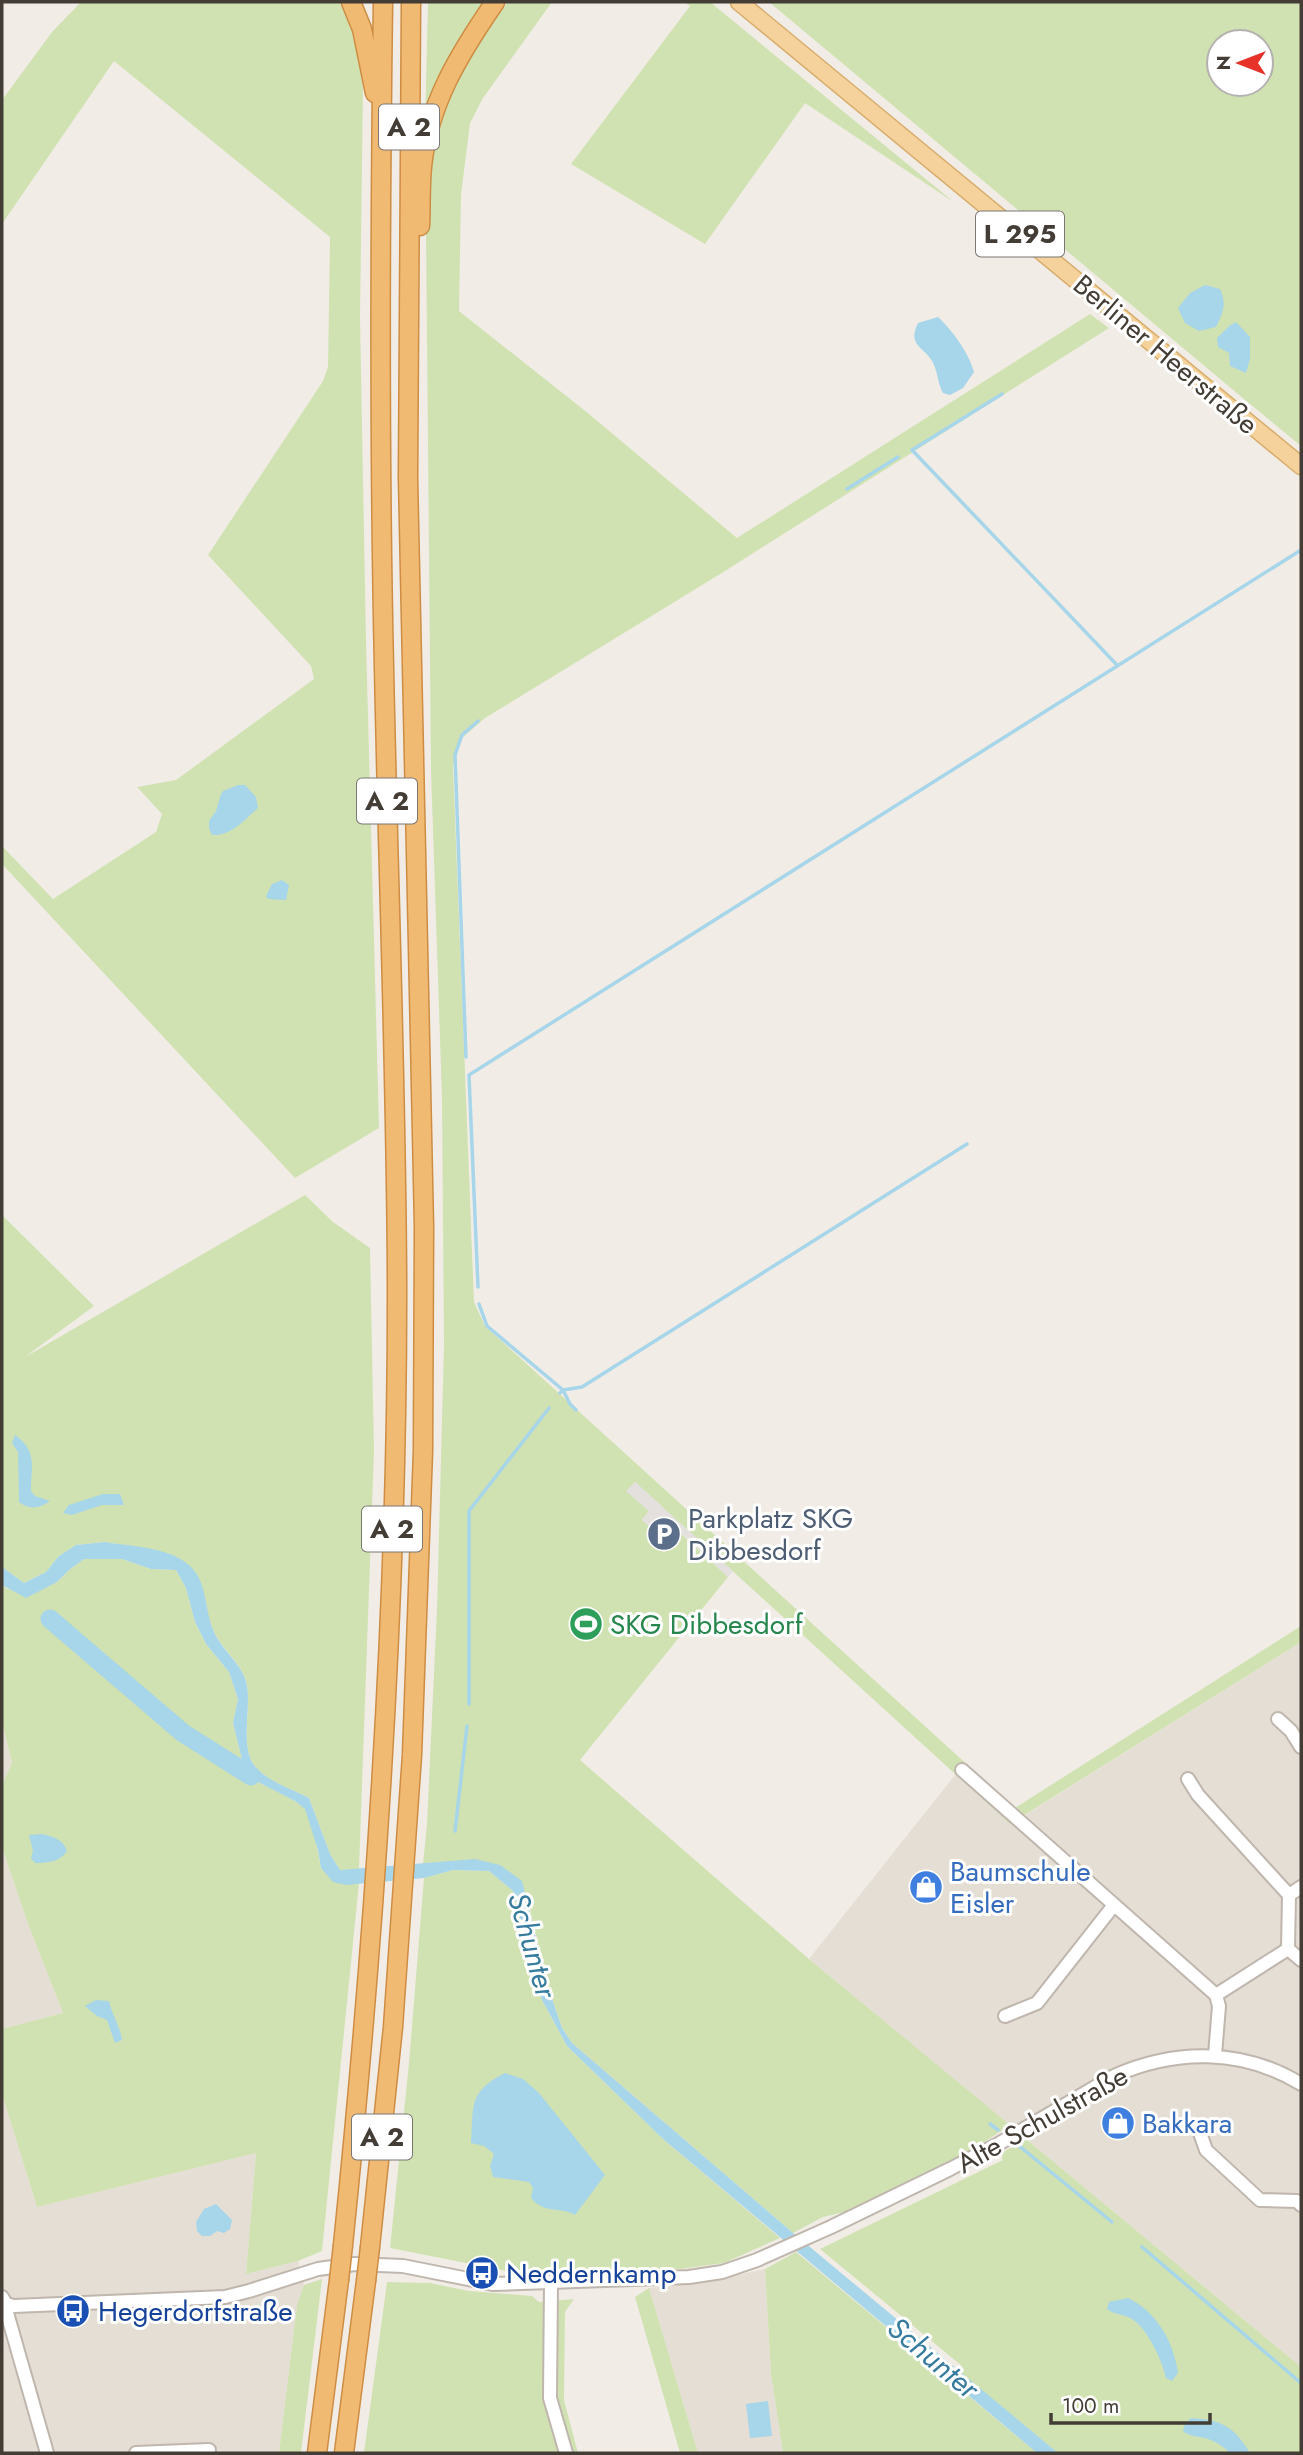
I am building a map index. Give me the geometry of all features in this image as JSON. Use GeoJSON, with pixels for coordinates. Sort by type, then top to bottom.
{"type":"FeatureCollection","features":[{"type":"Feature","properties":{"kind":"highway"},"geometry":{"type":"LineString","coordinates":[[351,2],[362,29],[381,118]]}},
{"type":"Feature","properties":{"kind":"highway","name":"A 2"},"geometry":{"type":"LineString","coordinates":[[317,2453],[343,2245],[365,2029],[382,1778],[394,1482],[397,1280],[380,436],[383,2]]}},
{"type":"Feature","properties":{"kind":"highway","name":"A 2"},"geometry":{"type":"LineString","coordinates":[[344,2453],[370,2247],[393,2027],[412,1755],[423,1451],[424,1227],[408,491],[411,2]]}},
{"type":"Feature","properties":{"kind":"highway"},"geometry":{"type":"LineString","coordinates":[[408,251],[420,226],[425,146],[439,97],[452,68],[495,2]]}},
{"type":"Feature","properties":{"kind":"main road","name":"Berliner Heerstraße"},"geometry":{"type":"LineString","coordinates":[[739,2],[1301,466]]}},
{"type":"Feature","properties":{"kind":"street"},"geometry":{"type":"LineString","coordinates":[[1278,1719],[1291,1731],[1301,1747]]}},
{"type":"Feature","properties":{"kind":"street"},"geometry":{"type":"LineString","coordinates":[[962,1770],[1216,1995],[1219,2006],[1215,2055]]}},
{"type":"Feature","properties":{"kind":"street"},"geometry":{"type":"LineString","coordinates":[[1188,1779],[1198,1795],[1289,1895],[1289,1949],[1301,1960]]}},
{"type":"Feature","properties":{"kind":"street"},"geometry":{"type":"LineString","coordinates":[[1289,1895],[1301,1887]]}},
{"type":"Feature","properties":{"kind":"street"},"geometry":{"type":"LineString","coordinates":[[1005,2016],[1037,2003],[1114,1905]]}},
{"type":"Feature","properties":{"kind":"street"},"geometry":{"type":"LineString","coordinates":[[1216,1995],[1289,1949]]}},
{"type":"Feature","properties":{"kind":"street","name":"Alte Schulstraße"},"geometry":{"type":"LineString","coordinates":[[551,2283],[707,2275],[739,2267],[831,2227],[1000,2143],[1114,2076],[1133,2068],[1180,2058],[1215,2055],[1270,2069],[1301,2084]]}},
{"type":"Feature","properties":{"kind":"street"},"geometry":{"type":"LineString","coordinates":[[1200,2133],[1206,2150],[1260,2200],[1297,2201],[1301,2205]]}},
{"type":"Feature","properties":{"kind":"street"},"geometry":{"type":"LineString","coordinates":[[47,2453],[4,2306],[214,2298],[249,2291],[318,2269],[355,2264],[403,2266],[494,2284],[551,2283],[550,2398],[566,2453]]}},
{"type":"Feature","properties":{"kind":"street"},"geometry":{"type":"LineString","coordinates":[[136,2453],[209,2450]]}},
{"type":"Feature","properties":{"kind":"shaded area","name":"Parkplatz SKG Dibbesdorf"},"geometry":{"type":"Polygon","coordinates":[[[635,1482],[733,1571],[728,1577],[676,1528],[665,1540],[642,1520],[649,1511],[626,1491],[635,1482]]]}},
{"type":"Feature","properties":{"kind":"shaded area"},"geometry":{"type":"Polygon","coordinates":[[[1301,1642],[1301,2367],[809,1959],[955,1775],[1011,1824],[1301,1642]]]}},
{"type":"Feature","properties":{"kind":"shaded area"},"geometry":{"type":"Polygon","coordinates":[[[2,1721],[12,1763],[2,1785],[2,1721]]]}},
{"type":"Feature","properties":{"kind":"shaded area"},"geometry":{"type":"Polygon","coordinates":[[[2,1847],[28,1924],[63,2013],[2,2029],[2,1847]]]}},
{"type":"Feature","properties":{"kind":"shaded area"},"geometry":{"type":"Polygon","coordinates":[[[2,2094],[37,2207],[256,2153],[246,2274],[298,2261],[304,2285],[297,2305],[279,2453],[2,2453],[2,2094]]]}},
{"type":"Feature","properties":{"kind":"shaded area"},"geometry":{"type":"Polygon","coordinates":[[[765,2269],[771,2374],[783,2453],[698,2453],[649,2288],[704,2282],[765,2269]]]}},
{"type":"Feature","properties":{"kind":"green space"},"geometry":{"type":"Polygon","coordinates":[[[81,2],[339,2],[349,22],[358,54],[363,88],[360,317],[379,1128],[295,1178],[2,864],[2,846],[53,899],[156,832],[162,814],[137,787],[176,780],[314,679],[311,666],[208,555],[323,381],[328,367],[330,237],[114,61],[2,224],[2,100],[52,32],[81,2]]]}},
{"type":"Feature","properties":{"kind":"green space"},"geometry":{"type":"Polygon","coordinates":[[[428,2],[485,2],[425,126],[428,2]]]}},
{"type":"Feature","properties":{"kind":"green space"},"geometry":{"type":"Polygon","coordinates":[[[508,2],[552,2],[483,98],[470,123],[461,195],[459,311],[589,414],[737,538],[1090,314],[1109,328],[725,571],[485,718],[461,739],[453,766],[474,1302],[485,1326],[1015,1808],[1301,1626],[1301,1642],[1010,1824],[635,1482],[627,1491],[649,1511],[642,1520],[665,1540],[675,1528],[728,1577],[580,1760],[809,1959],[1010,2125],[977,2147],[845,2212],[823,2217],[793,2233],[572,2043],[562,2028],[548,1987],[529,1905],[500,1865],[423,1864],[437,1609],[444,1346],[442,1098],[431,771],[426,230],[432,153],[442,107],[463,65],[508,2]]]}},
{"type":"Feature","properties":{"kind":"green space"},"geometry":{"type":"Polygon","coordinates":[[[684,2],[710,2],[955,203],[805,103],[705,244],[571,164],[690,6],[684,2]]]}},
{"type":"Feature","properties":{"kind":"green space"},"geometry":{"type":"Polygon","coordinates":[[[769,2],[1301,2],[1301,446],[769,2]]]}},
{"type":"Feature","properties":{"kind":"green space"},"geometry":{"type":"Polygon","coordinates":[[[305,1195],[333,1222],[370,1248],[374,1451],[359,1869],[340,1870],[330,1854],[309,1798],[272,1780],[254,1765],[248,1747],[248,1695],[245,1678],[214,1632],[198,1576],[153,1550],[105,1542],[76,1545],[59,1556],[46,1572],[24,1583],[2,1567],[2,1215],[94,1306],[25,1357],[305,1195]]]}},
{"type":"Feature","properties":{"kind":"green space"},"geometry":{"type":"Polygon","coordinates":[[[84,1559],[122,1559],[151,1569],[176,1570],[186,1588],[195,1622],[206,1644],[229,1672],[238,1699],[233,1723],[246,1776],[301,1805],[308,1814],[313,1829],[321,1868],[346,1885],[359,1883],[322,2251],[298,2261],[246,2274],[256,2153],[37,2207],[2,2094],[2,2029],[63,2013],[28,1924],[2,1847],[2,1785],[12,1763],[2,1721],[2,1585],[8,1589],[57,1582],[84,1559]]]}},
{"type":"Feature","properties":{"kind":"green space"},"geometry":{"type":"Polygon","coordinates":[[[453,1870],[489,1871],[513,1891],[542,2000],[567,2046],[663,2139],[780,2238],[724,2263],[680,2269],[516,2273],[390,2248],[424,1878],[453,1870]]]}},
{"type":"Feature","properties":{"kind":"green space"},"geometry":{"type":"Polygon","coordinates":[[[1026,2139],[1301,2367],[1301,2453],[1058,2453],[953,2367],[962,2366],[820,2249],[1003,2160],[1000,2154],[1026,2139]]]}},
{"type":"Feature","properties":{"kind":"green space"},"geometry":{"type":"Polygon","coordinates":[[[796,2252],[1037,2453],[783,2453],[771,2374],[765,2269],[796,2252]]]}},
{"type":"Feature","properties":{"kind":"green space"},"geometry":{"type":"Polygon","coordinates":[[[322,2279],[301,2453],[279,2453],[297,2305],[304,2285],[322,2279]]]}},
{"type":"Feature","properties":{"kind":"green space"},"geometry":{"type":"Polygon","coordinates":[[[387,2282],[430,2283],[469,2291],[532,2296],[539,2302],[574,2299],[565,2312],[564,2400],[578,2453],[364,2453],[387,2282]]]}},
{"type":"Feature","properties":{"kind":"green space"},"geometry":{"type":"Polygon","coordinates":[[[649,2288],[698,2453],[680,2453],[635,2297],[649,2288]]]}},
{"type":"Feature","properties":{"kind":"water"},"geometry":{"type":"Polygon","coordinates":[[[1205,285],[1220,289],[1223,308],[1216,327],[1199,331],[1185,323],[1178,308],[1190,293],[1205,285]]]}},
{"type":"Feature","properties":{"kind":"water"},"geometry":{"type":"Polygon","coordinates":[[[938,317],[959,342],[974,372],[963,388],[950,395],[943,393],[934,365],[914,336],[918,323],[938,317]]]}},
{"type":"Feature","properties":{"kind":"water"},"geometry":{"type":"Polygon","coordinates":[[[1236,322],[1250,337],[1250,359],[1246,373],[1230,366],[1229,353],[1218,347],[1217,338],[1236,322]]]}},
{"type":"Feature","properties":{"kind":"water"},"geometry":{"type":"Polygon","coordinates":[[[238,785],[245,785],[256,797],[258,808],[232,830],[212,835],[209,821],[216,811],[221,794],[238,785]]]}},
{"type":"Feature","properties":{"kind":"water"},"geometry":{"type":"Polygon","coordinates":[[[282,880],[289,885],[286,900],[268,899],[266,896],[272,884],[282,880]]]}},
{"type":"Feature","properties":{"kind":"water"},"geometry":{"type":"Polygon","coordinates":[[[15,1435],[27,1447],[32,1460],[31,1491],[35,1496],[50,1501],[42,1506],[34,1508],[19,1502],[18,1452],[12,1443],[15,1435]]]}},
{"type":"Feature","properties":{"kind":"water"},"geometry":{"type":"Polygon","coordinates":[[[103,1494],[120,1494],[124,1505],[102,1505],[72,1515],[63,1513],[69,1505],[103,1494]]]}},
{"type":"Feature","properties":{"kind":"water","name":"Schunter"},"geometry":{"type":"Polygon","coordinates":[[[105,1542],[156,1550],[181,1559],[191,1566],[203,1590],[214,1632],[245,1678],[250,1757],[265,1776],[309,1798],[330,1854],[340,1870],[475,1859],[500,1865],[522,1881],[548,1987],[562,2028],[572,2043],[793,2233],[1058,2453],[1037,2453],[663,2139],[567,2046],[542,2000],[513,1891],[489,1871],[453,1870],[424,1878],[346,1885],[333,1882],[321,1868],[305,1809],[295,1801],[246,1776],[233,1723],[238,1699],[229,1672],[206,1644],[195,1622],[186,1588],[176,1570],[151,1569],[122,1559],[84,1559],[57,1582],[26,1598],[2,1585],[2,1567],[24,1583],[46,1572],[59,1556],[76,1545],[105,1542]]]}},
{"type":"Feature","properties":{"kind":"water"},"geometry":{"type":"Polygon","coordinates":[[[42,1834],[60,1841],[65,1847],[67,1851],[61,1858],[35,1863],[31,1858],[33,1851],[29,1835],[42,1834]]]}},
{"type":"Feature","properties":{"kind":"water"},"geometry":{"type":"Polygon","coordinates":[[[96,2000],[109,2001],[122,2040],[115,2043],[107,2020],[85,2006],[96,2000]]]}},
{"type":"Feature","properties":{"kind":"water"},"geometry":{"type":"Polygon","coordinates":[[[505,2073],[523,2079],[539,2093],[605,2175],[575,2215],[536,2203],[531,2198],[533,2188],[529,2182],[493,2177],[490,2166],[494,2154],[484,2146],[471,2143],[473,2110],[478,2094],[505,2073]]]}},
{"type":"Feature","properties":{"kind":"water"},"geometry":{"type":"Polygon","coordinates":[[[216,2204],[232,2220],[230,2229],[224,2233],[217,2231],[210,2236],[202,2236],[197,2231],[196,2222],[204,2209],[216,2204]]]}},
{"type":"Feature","properties":{"kind":"water"},"geometry":{"type":"Polygon","coordinates":[[[1128,2298],[1155,2319],[1168,2339],[1178,2373],[1172,2381],[1166,2378],[1157,2353],[1141,2327],[1128,2317],[1107,2309],[1109,2302],[1128,2298]]]}},
{"type":"Feature","properties":{"kind":"water"},"geometry":{"type":"Polygon","coordinates":[[[768,2401],[772,2436],[750,2438],[746,2404],[768,2401]]]}},
{"type":"Feature","properties":{"kind":"water"},"geometry":{"type":"Polygon","coordinates":[[[1191,2418],[1226,2426],[1239,2437],[1250,2453],[1230,2453],[1212,2441],[1186,2433],[1183,2431],[1185,2424],[1191,2418]]]}},
{"type":"Feature","properties":{"kind":"waterway"},"geometry":{"type":"LineString","coordinates":[[1002,394],[912,450],[1117,665]]}},
{"type":"Feature","properties":{"kind":"waterway"},"geometry":{"type":"LineString","coordinates":[[847,489],[898,457]]}},
{"type":"Feature","properties":{"kind":"waterway"},"geometry":{"type":"LineString","coordinates":[[478,1287],[469,1075],[1301,550]]}},
{"type":"Feature","properties":{"kind":"waterway"},"geometry":{"type":"LineString","coordinates":[[466,1057],[455,755],[462,735],[478,721]]}},
{"type":"Feature","properties":{"kind":"waterway"},"geometry":{"type":"LineString","coordinates":[[560,1393],[563,1390],[582,1387],[967,1144]]}},
{"type":"Feature","properties":{"kind":"waterway"},"geometry":{"type":"LineString","coordinates":[[479,1304],[487,1326],[563,1390],[576,1410]]}},
{"type":"Feature","properties":{"kind":"waterway"},"geometry":{"type":"LineString","coordinates":[[469,1704],[469,1511],[549,1408]]}},
{"type":"Feature","properties":{"kind":"waterway"},"geometry":{"type":"LineString","coordinates":[[50,1619],[183,1733],[251,1776]]}},
{"type":"Feature","properties":{"kind":"waterway"},"geometry":{"type":"LineString","coordinates":[[455,1831],[467,1726]]}},
{"type":"Feature","properties":{"kind":"waterway"},"geometry":{"type":"LineString","coordinates":[[990,2124],[998,2130]]}},
{"type":"Feature","properties":{"kind":"waterway"},"geometry":{"type":"LineString","coordinates":[[1018,2145],[1112,2222]]}},
{"type":"Feature","properties":{"kind":"waterway"},"geometry":{"type":"LineString","coordinates":[[1142,2247],[1301,2383]]}},
{"type":"Feature","properties":{"kind":"place","name":"Parkplatz SKG Dibbesdorf"},"geometry":{"type":"Point","coordinates":[664,1534]}},
{"type":"Feature","properties":{"kind":"place","name":"SKG Dibbesdorf"},"geometry":{"type":"Point","coordinates":[586,1624]}},
{"type":"Feature","properties":{"kind":"place","name":"Baumschule Eisler"},"geometry":{"type":"Point","coordinates":[926,1887]}},
{"type":"Feature","properties":{"kind":"place","name":"Bakkara"},"geometry":{"type":"Point","coordinates":[1118,2123]}},
{"type":"Feature","properties":{"kind":"place","name":"Neddernkamp"},"geometry":{"type":"Point","coordinates":[482,2273]}},
{"type":"Feature","properties":{"kind":"place","name":"Hegerdorfstraße"},"geometry":{"type":"Point","coordinates":[73,2311]}}]}
